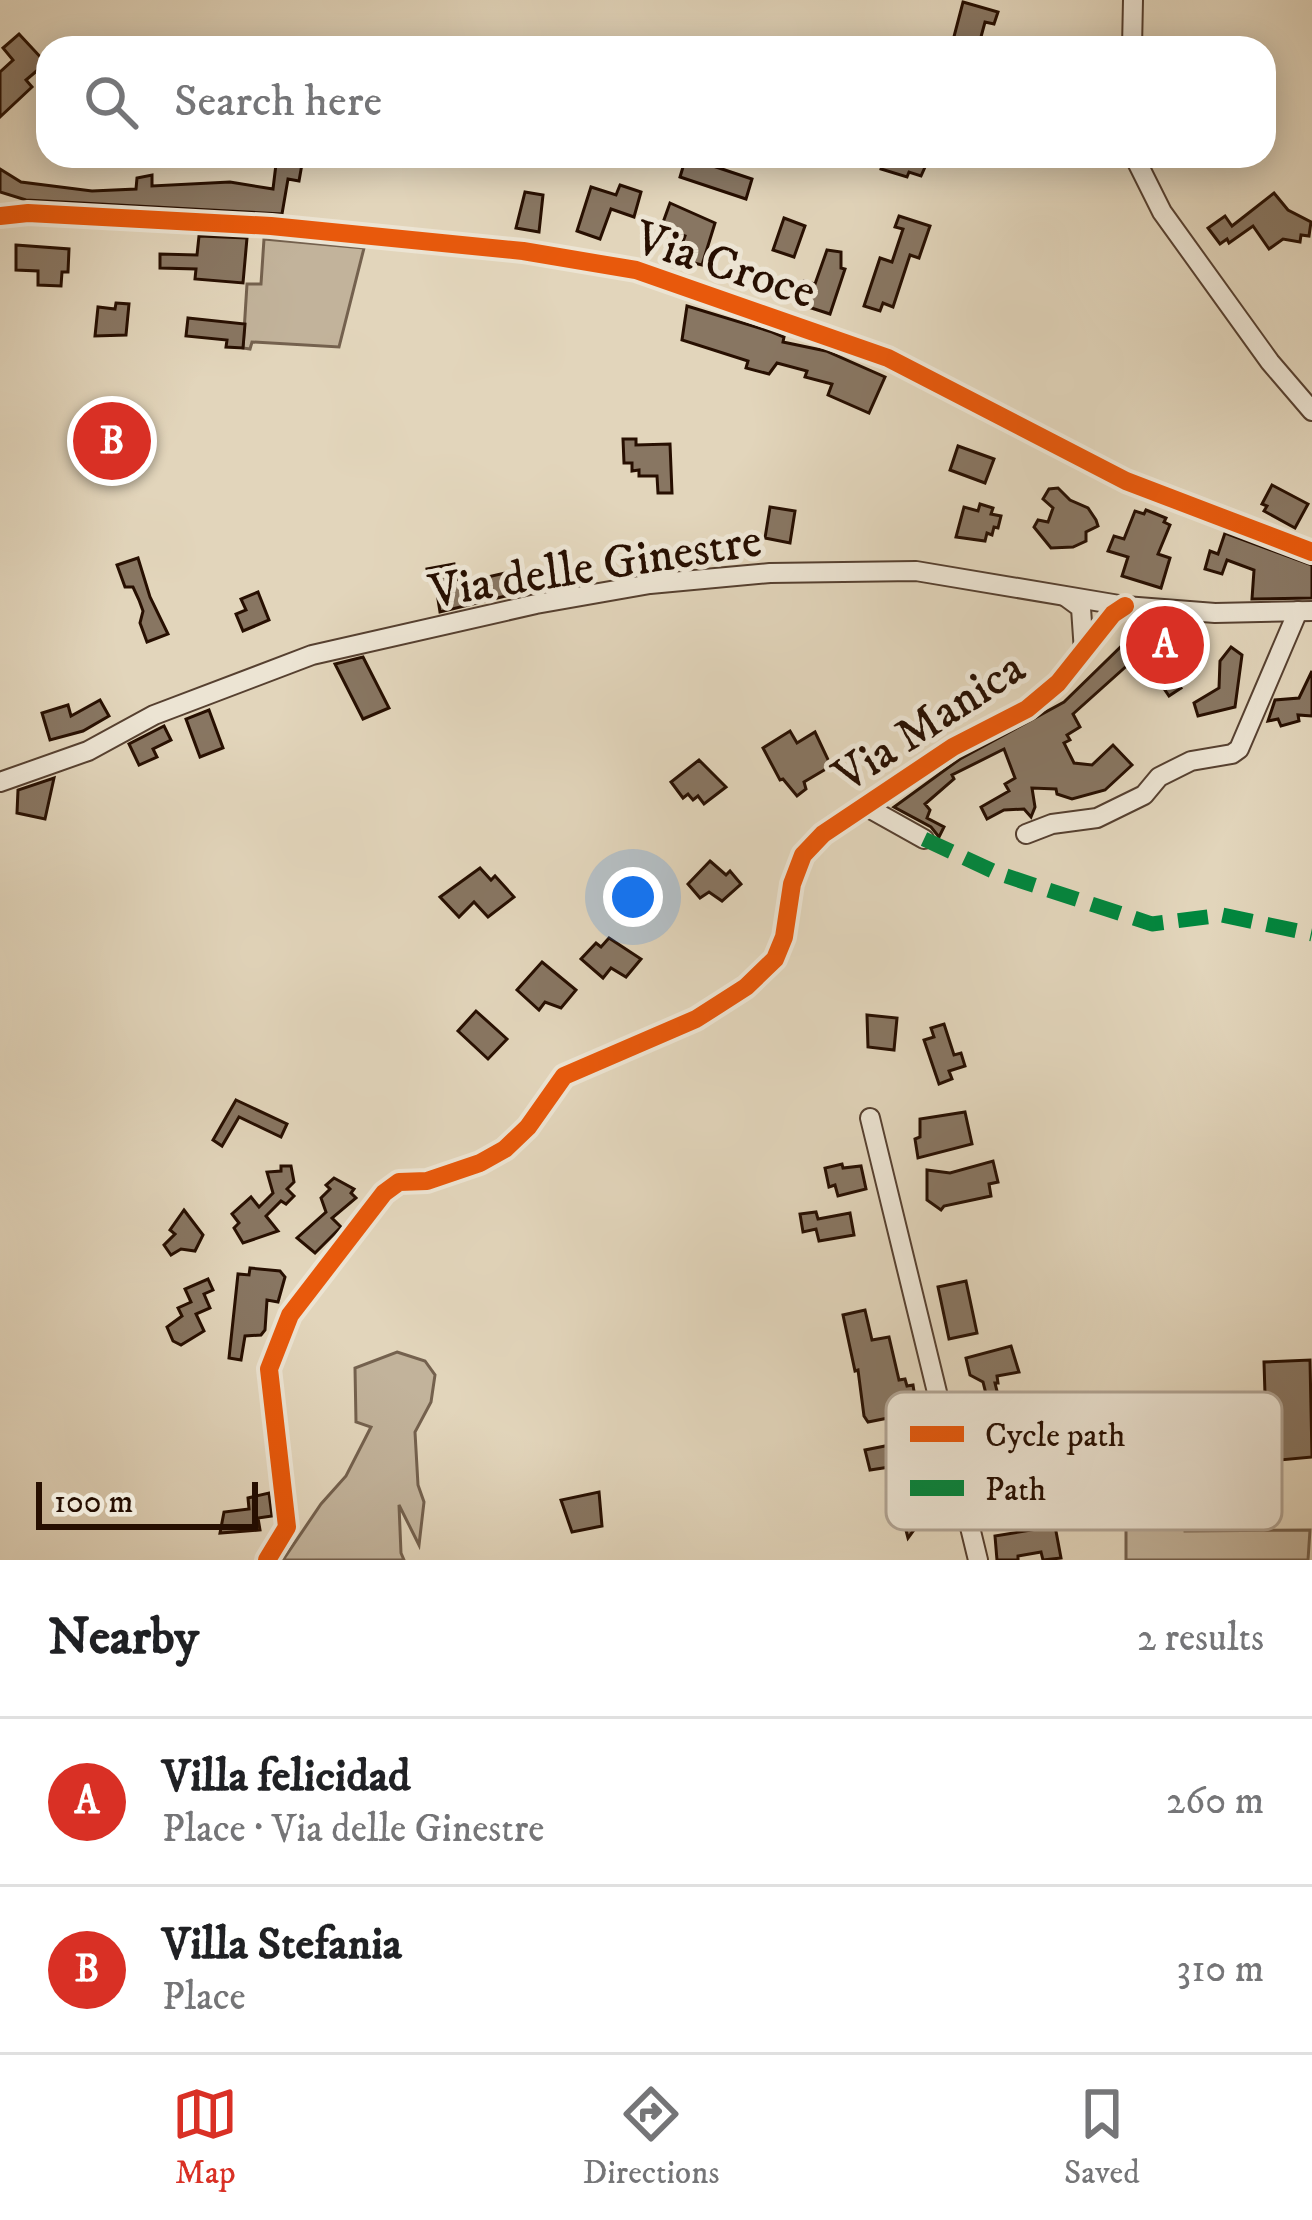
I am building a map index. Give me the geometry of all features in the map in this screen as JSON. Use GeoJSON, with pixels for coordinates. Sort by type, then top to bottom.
{"type":"FeatureCollection","features":[{"type":"Feature","properties":{"kind":"street"},"geometry":{"type":"LineString","coordinates":[[1132,36],[1133,0]]}},
{"type":"Feature","properties":{"kind":"street"},"geometry":{"type":"LineString","coordinates":[[1140,168],[1162,212],[1270,362],[1312,411]]}},
{"type":"Feature","properties":{"kind":"street"},"geometry":{"type":"LineString","coordinates":[[0,203],[28,213]]}},
{"type":"Feature","properties":{"kind":"street","name":"Via Croce"},"geometry":{"type":"LineString","coordinates":[[0,215],[271,226],[523,251],[636,270],[888,358],[1126,481],[1312,552]]}},
{"type":"Feature","properties":{"kind":"street","name":"Via delle Ginestre"},"geometry":{"type":"LineString","coordinates":[[0,782],[88,751],[154,715],[312,655],[536,604],[650,584],[770,573],[916,571],[1126,606],[1215,613],[1305,611],[1232,754],[1191,761],[1159,776],[1144,795],[1097,818],[1052,824],[1027,834]]}},
{"type":"Feature","properties":{"kind":"street","name":"Via Manica"},"geometry":{"type":"LineString","coordinates":[[1062,594],[1081,608],[1084,654]]}},
{"type":"Feature","properties":{"kind":"street","name":"Via Manica"},"geometry":{"type":"LineString","coordinates":[[267,1560],[287,1527],[269,1369],[290,1315],[384,1193],[399,1182],[427,1181],[505,1149],[528,1127],[564,1076],[696,1019],[746,987],[776,959],[791,884],[803,855],[823,834],[953,747],[1027,709],[1058,683],[1113,614],[1126,606]]}},
{"type":"Feature","properties":{"kind":"street","name":"Via Manica"},"geometry":{"type":"LineString","coordinates":[[865,806],[925,839]]}},
{"type":"Feature","properties":{"kind":"street"},"geometry":{"type":"LineString","coordinates":[[870,1118],[937,1392]]}},
{"type":"Feature","properties":{"kind":"street"},"geometry":{"type":"LineString","coordinates":[[971,1530],[978,1560]]}},
{"type":"Feature","properties":{"kind":"shaded area"},"geometry":{"type":"Polygon","coordinates":[[[264,239],[364,248],[339,347],[252,342],[250,349],[243,348],[247,284],[261,284],[264,239]]]}},
{"type":"Feature","properties":{"kind":"shaded area"},"geometry":{"type":"Polygon","coordinates":[[[397,1352],[425,1361],[435,1375],[431,1402],[415,1432],[418,1485],[424,1502],[419,1545],[399,1505],[404,1560],[283,1560],[346,1476],[371,1427],[356,1422],[355,1368],[397,1352]]]}},
{"type":"Feature","properties":{"kind":"shaded area"},"geometry":{"type":"Polygon","coordinates":[[[1126,1530],[1310,1530],[1308,1560],[1126,1560],[1126,1530]]]}},
{"type":"Feature","properties":{"kind":"building"},"geometry":{"type":"Polygon","coordinates":[[[963,2],[998,12],[994,24],[985,22],[981,36],[954,36],[963,2]]]}},
{"type":"Feature","properties":{"kind":"building"},"geometry":{"type":"Polygon","coordinates":[[[19,34],[36,52],[36,72],[26,80],[32,87],[0,117],[0,72],[13,60],[3,48],[19,34]]]}},
{"type":"Feature","properties":{"kind":"building"},"geometry":{"type":"Polygon","coordinates":[[[276,168],[301,168],[299,181],[288,179],[282,214],[26,200],[0,192],[0,169],[21,182],[92,191],[136,189],[137,178],[152,175],[152,186],[230,182],[273,189],[276,168]]]}},
{"type":"Feature","properties":{"kind":"building"},"geometry":{"type":"Polygon","coordinates":[[[683,168],[719,168],[752,179],[746,199],[680,177],[683,168]]]}},
{"type":"Feature","properties":{"kind":"building"},"geometry":{"type":"Polygon","coordinates":[[[925,168],[921,176],[909,172],[907,177],[881,169],[925,168]]]}},
{"type":"Feature","properties":{"kind":"building"},"geometry":{"type":"Polygon","coordinates":[[[620,185],[641,192],[634,217],[611,209],[600,239],[577,231],[591,187],[616,195],[620,185]]]}},
{"type":"Feature","properties":{"kind":"building"},"geometry":{"type":"Polygon","coordinates":[[[525,192],[543,195],[539,232],[516,228],[525,192]]]}},
{"type":"Feature","properties":{"kind":"building"},"geometry":{"type":"Polygon","coordinates":[[[1274,193],[1288,210],[1311,222],[1309,236],[1301,235],[1300,242],[1283,239],[1269,249],[1253,226],[1220,244],[1208,228],[1225,216],[1232,226],[1274,193]]]}},
{"type":"Feature","properties":{"kind":"building"},"geometry":{"type":"Polygon","coordinates":[[[670,203],[715,223],[702,265],[677,259],[685,236],[661,228],[670,203]]]}},
{"type":"Feature","properties":{"kind":"building"},"geometry":{"type":"Polygon","coordinates":[[[899,216],[930,226],[919,258],[910,255],[893,307],[883,303],[880,311],[864,306],[880,258],[892,262],[903,229],[895,227],[899,216]]]}},
{"type":"Feature","properties":{"kind":"building"},"geometry":{"type":"Polygon","coordinates":[[[784,218],[805,226],[794,257],[773,250],[784,218]]]}},
{"type":"Feature","properties":{"kind":"building"},"geometry":{"type":"Polygon","coordinates":[[[199,236],[247,238],[243,283],[195,279],[196,269],[160,268],[160,254],[197,255],[199,236]]]}},
{"type":"Feature","properties":{"kind":"building"},"geometry":{"type":"Polygon","coordinates":[[[16,245],[69,249],[68,272],[62,272],[61,286],[38,285],[38,271],[16,270],[16,245]]]}},
{"type":"Feature","properties":{"kind":"building"},"geometry":{"type":"Polygon","coordinates":[[[827,250],[841,252],[841,268],[845,269],[830,314],[796,303],[804,281],[815,284],[827,250]]]}},
{"type":"Feature","properties":{"kind":"building"},"geometry":{"type":"Polygon","coordinates":[[[116,303],[129,304],[126,335],[95,336],[98,307],[115,309],[116,303]]]}},
{"type":"Feature","properties":{"kind":"building"},"geometry":{"type":"Polygon","coordinates":[[[687,306],[772,332],[784,337],[783,342],[826,351],[885,377],[869,413],[828,395],[832,384],[805,377],[807,371],[777,363],[769,374],[746,368],[748,361],[682,340],[687,306]]]}},
{"type":"Feature","properties":{"kind":"building"},"geometry":{"type":"Polygon","coordinates":[[[188,318],[245,324],[243,348],[226,347],[227,340],[186,336],[188,318]]]}},
{"type":"Feature","properties":{"kind":"building"},"geometry":{"type":"Polygon","coordinates":[[[97,420],[132,425],[126,461],[92,456],[97,420]]]}},
{"type":"Feature","properties":{"kind":"building"},"geometry":{"type":"Polygon","coordinates":[[[623,439],[636,439],[636,445],[670,444],[672,493],[658,493],[657,476],[639,476],[639,470],[632,471],[632,463],[624,463],[623,439]]]}},
{"type":"Feature","properties":{"kind":"building"},"geometry":{"type":"Polygon","coordinates":[[[958,446],[994,459],[985,483],[950,470],[958,446]]]}},
{"type":"Feature","properties":{"kind":"building"},"geometry":{"type":"Polygon","coordinates":[[[1272,485],[1308,504],[1295,528],[1264,511],[1267,506],[1262,504],[1272,485]]]}},
{"type":"Feature","properties":{"kind":"building"},"geometry":{"type":"Polygon","coordinates":[[[1058,488],[1088,508],[1098,526],[1086,532],[1086,541],[1073,547],[1051,548],[1034,527],[1038,520],[1048,522],[1053,508],[1043,499],[1049,489],[1058,488]]]}},
{"type":"Feature","properties":{"kind":"building"},"geometry":{"type":"Polygon","coordinates":[[[980,504],[1001,516],[998,528],[994,527],[992,535],[987,533],[985,541],[956,537],[964,507],[978,511],[980,504]]]}},
{"type":"Feature","properties":{"kind":"building"},"geometry":{"type":"Polygon","coordinates":[[[770,507],[795,511],[790,543],[765,538],[770,507]]]}},
{"type":"Feature","properties":{"kind":"building"},"geometry":{"type":"Polygon","coordinates":[[[1146,510],[1166,518],[1164,522],[1170,525],[1158,554],[1170,558],[1161,588],[1122,576],[1128,557],[1108,551],[1114,536],[1124,539],[1135,511],[1144,514],[1146,510]]]}},
{"type":"Feature","properties":{"kind":"building"},"geometry":{"type":"Polygon","coordinates":[[[1225,533],[1312,565],[1312,598],[1252,599],[1254,570],[1227,560],[1222,574],[1205,569],[1210,551],[1218,554],[1225,533]]]}},
{"type":"Feature","properties":{"kind":"building"},"geometry":{"type":"Polygon","coordinates":[[[138,558],[168,634],[147,642],[139,600],[133,587],[125,587],[117,565],[138,558]]]}},
{"type":"Feature","properties":{"kind":"building"},"geometry":{"type":"Polygon","coordinates":[[[454,564],[457,584],[505,573],[510,595],[440,612],[435,580],[429,580],[427,569],[454,564]]]}},
{"type":"Feature","properties":{"kind":"building"},"geometry":{"type":"Polygon","coordinates":[[[258,592],[269,620],[243,631],[236,614],[246,610],[241,599],[258,592]]]}},
{"type":"Feature","properties":{"kind":"building"},"geometry":{"type":"Polygon","coordinates":[[[1151,622],[1169,623],[1172,628],[1178,669],[1169,670],[1181,688],[1169,696],[1154,674],[1150,645],[1073,714],[1080,727],[1064,743],[1074,763],[1092,765],[1113,745],[1132,765],[1105,790],[1072,799],[1057,794],[1056,789],[1032,788],[1035,807],[1031,817],[1024,809],[1004,810],[987,819],[981,807],[1009,791],[1005,784],[1015,778],[1004,749],[952,775],[954,779],[925,804],[930,810],[927,818],[944,827],[939,837],[931,827],[894,807],[960,759],[1064,702],[1151,622]]]}},
{"type":"Feature","properties":{"kind":"building"},"geometry":{"type":"Polygon","coordinates":[[[1231,647],[1242,655],[1235,707],[1198,716],[1194,703],[1219,688],[1220,661],[1231,647]]]}},
{"type":"Feature","properties":{"kind":"building"},"geometry":{"type":"Polygon","coordinates":[[[363,657],[389,708],[363,719],[335,664],[363,657]]]}},
{"type":"Feature","properties":{"kind":"building"},"geometry":{"type":"Polygon","coordinates":[[[1312,671],[1312,716],[1298,715],[1299,721],[1281,726],[1278,719],[1268,721],[1275,700],[1299,698],[1312,671]]]}},
{"type":"Feature","properties":{"kind":"building"},"geometry":{"type":"Polygon","coordinates":[[[100,700],[109,716],[83,731],[50,740],[42,713],[68,705],[71,716],[100,700]]]}},
{"type":"Feature","properties":{"kind":"building"},"geometry":{"type":"Polygon","coordinates":[[[209,710],[223,748],[200,757],[186,719],[209,710]]]}},
{"type":"Feature","properties":{"kind":"building"},"geometry":{"type":"Polygon","coordinates":[[[164,726],[171,740],[153,749],[157,757],[139,765],[129,744],[164,726]]]}},
{"type":"Feature","properties":{"kind":"building"},"geometry":{"type":"Polygon","coordinates":[[[790,731],[797,743],[815,732],[831,766],[804,782],[806,789],[797,796],[780,780],[763,748],[790,731]]]}},
{"type":"Feature","properties":{"kind":"building"},"geometry":{"type":"Polygon","coordinates":[[[699,760],[726,787],[704,804],[698,796],[683,798],[671,782],[699,760]]]}},
{"type":"Feature","properties":{"kind":"building"},"geometry":{"type":"Polygon","coordinates":[[[54,778],[45,819],[17,813],[18,790],[54,778]]]}},
{"type":"Feature","properties":{"kind":"building"},"geometry":{"type":"Polygon","coordinates":[[[710,861],[726,875],[730,871],[741,884],[722,901],[709,892],[700,898],[688,884],[710,861]]]}},
{"type":"Feature","properties":{"kind":"building"},"geometry":{"type":"Polygon","coordinates":[[[480,868],[491,880],[495,876],[514,897],[488,917],[474,902],[459,917],[440,897],[480,868]]]}},
{"type":"Feature","properties":{"kind":"building"},"geometry":{"type":"Polygon","coordinates":[[[609,938],[641,959],[626,977],[611,968],[603,978],[581,959],[596,943],[601,947],[609,938]]]}},
{"type":"Feature","properties":{"kind":"building"},"geometry":{"type":"Polygon","coordinates":[[[542,962],[576,990],[561,1008],[545,1002],[539,1010],[517,990],[542,962]]]}},
{"type":"Feature","properties":{"kind":"building"},"geometry":{"type":"Polygon","coordinates":[[[476,1011],[507,1039],[488,1059],[458,1031],[476,1011]]]}},
{"type":"Feature","properties":{"kind":"building"},"geometry":{"type":"Polygon","coordinates":[[[867,1015],[897,1018],[894,1050],[868,1047],[867,1015]]]}},
{"type":"Feature","properties":{"kind":"building"},"geometry":{"type":"Polygon","coordinates":[[[944,1024],[954,1055],[961,1053],[965,1066],[949,1071],[952,1079],[939,1084],[924,1040],[934,1037],[931,1028],[944,1024]]]}},
{"type":"Feature","properties":{"kind":"building"},"geometry":{"type":"Polygon","coordinates":[[[236,1100],[287,1124],[281,1137],[239,1117],[222,1146],[213,1140],[236,1100]]]}},
{"type":"Feature","properties":{"kind":"building"},"geometry":{"type":"Polygon","coordinates":[[[965,1112],[972,1144],[918,1158],[915,1139],[920,1137],[920,1119],[965,1112]]]}},
{"type":"Feature","properties":{"kind":"building"},"geometry":{"type":"Polygon","coordinates":[[[993,1161],[998,1182],[989,1184],[991,1196],[941,1210],[927,1200],[927,1170],[950,1173],[993,1161]]]}},
{"type":"Feature","properties":{"kind":"building"},"geometry":{"type":"Polygon","coordinates":[[[842,1164],[843,1168],[861,1166],[866,1189],[838,1196],[835,1185],[829,1187],[825,1168],[842,1164]]]}},
{"type":"Feature","properties":{"kind":"building"},"geometry":{"type":"Polygon","coordinates":[[[281,1166],[291,1166],[294,1182],[287,1189],[294,1196],[266,1216],[278,1231],[243,1243],[232,1214],[251,1197],[259,1207],[273,1193],[267,1172],[281,1171],[281,1166]]]}},
{"type":"Feature","properties":{"kind":"building"},"geometry":{"type":"Polygon","coordinates":[[[334,1178],[354,1189],[351,1193],[356,1198],[332,1218],[341,1227],[315,1253],[297,1238],[326,1212],[321,1198],[334,1178]]]}},
{"type":"Feature","properties":{"kind":"building"},"geometry":{"type":"Polygon","coordinates":[[[184,1210],[203,1235],[195,1251],[181,1249],[171,1255],[164,1245],[175,1234],[170,1230],[184,1210]]]}},
{"type":"Feature","properties":{"kind":"building"},"geometry":{"type":"Polygon","coordinates":[[[816,1212],[818,1219],[850,1213],[854,1235],[819,1241],[816,1229],[803,1232],[800,1214],[816,1212]]]}},
{"type":"Feature","properties":{"kind":"building"},"geometry":{"type":"Polygon","coordinates":[[[250,1268],[280,1271],[285,1277],[278,1302],[267,1300],[265,1330],[261,1335],[245,1336],[241,1360],[229,1358],[238,1274],[249,1275],[250,1268]]]}},
{"type":"Feature","properties":{"kind":"building"},"geometry":{"type":"Polygon","coordinates":[[[208,1279],[213,1290],[204,1294],[210,1308],[196,1314],[204,1331],[181,1345],[173,1341],[167,1327],[182,1316],[178,1308],[191,1302],[185,1289],[208,1279]]]}},
{"type":"Feature","properties":{"kind":"building"},"geometry":{"type":"Polygon","coordinates":[[[966,1281],[977,1333],[949,1339],[938,1287],[966,1281]]]}},
{"type":"Feature","properties":{"kind":"building"},"geometry":{"type":"Polygon","coordinates":[[[865,1310],[872,1340],[889,1337],[899,1380],[913,1385],[914,1392],[886,1392],[886,1418],[868,1422],[864,1416],[843,1315],[865,1310]]]}},
{"type":"Feature","properties":{"kind":"building"},"geometry":{"type":"Polygon","coordinates":[[[1011,1346],[1019,1372],[997,1376],[997,1392],[986,1392],[983,1382],[970,1375],[966,1358],[1011,1346]]]}},
{"type":"Feature","properties":{"kind":"building"},"geometry":{"type":"Polygon","coordinates":[[[1310,1360],[1312,1457],[1282,1460],[1282,1392],[1265,1392],[1264,1362],[1310,1360]]]}},
{"type":"Feature","properties":{"kind":"building"},"geometry":{"type":"Polygon","coordinates":[[[886,1446],[886,1468],[870,1470],[865,1450],[886,1446]]]}},
{"type":"Feature","properties":{"kind":"building"},"geometry":{"type":"Polygon","coordinates":[[[599,1492],[602,1526],[572,1532],[561,1500],[599,1492]]]}},
{"type":"Feature","properties":{"kind":"building"},"geometry":{"type":"Polygon","coordinates":[[[269,1493],[272,1516],[258,1518],[260,1530],[220,1533],[224,1512],[249,1509],[248,1498],[269,1493]]]}},
{"type":"Feature","properties":{"kind":"building"},"geometry":{"type":"Polygon","coordinates":[[[1056,1530],[1061,1558],[1043,1560],[1041,1552],[1018,1556],[1018,1560],[997,1560],[995,1536],[1056,1530]]]}},
{"type":"Feature","properties":{"kind":"marked path"},"geometry":{"type":"LineString","coordinates":[[924,839],[997,873],[1152,924],[1222,915],[1312,934]]}},
{"type":"Feature","properties":{"kind":"cycle path"},"geometry":{"type":"LineString","coordinates":[[0,216],[28,213],[271,226],[523,251],[636,270],[888,358],[1126,481],[1312,552]]}},
{"type":"Feature","properties":{"kind":"cycle path"},"geometry":{"type":"LineString","coordinates":[[267,1560],[287,1527],[269,1369],[290,1315],[384,1193],[399,1182],[427,1181],[505,1149],[528,1127],[564,1076],[696,1019],[746,987],[775,959],[803,855],[823,834],[953,747],[1027,709],[1058,683],[1113,614],[1125,606]]}},
{"type":"Feature","properties":{"kind":"place","name":"Villa Stefania"},"geometry":{"type":"Point","coordinates":[112,441]}},
{"type":"Feature","properties":{"kind":"place","name":"Villa felicidad"},"geometry":{"type":"Point","coordinates":[1165,645]}}]}
